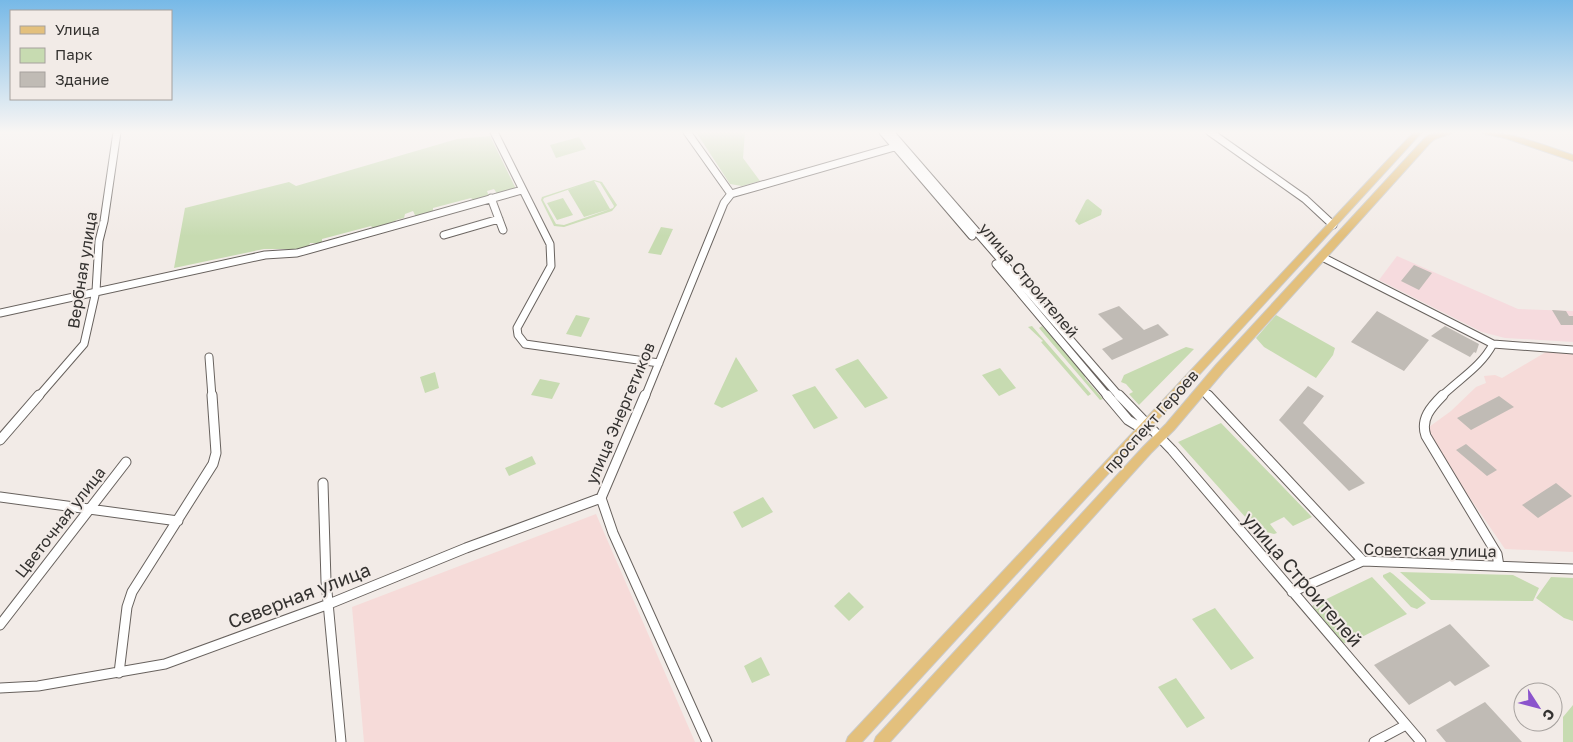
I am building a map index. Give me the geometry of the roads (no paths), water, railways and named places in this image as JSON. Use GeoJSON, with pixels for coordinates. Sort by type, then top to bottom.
{"type":"FeatureCollection","features":[{"type":"Feature","properties":{"kind":"main road","name":"проспект Героев"},"geometry":{"type":"LineString","coordinates":[[853,742],[1386,167]]}},
{"type":"Feature","properties":{"kind":"main road","name":"проспект Героев"},"geometry":{"type":"LineString","coordinates":[[881,742],[1404,167]]}},
{"type":"Feature","properties":{"kind":"street","name":"Вербная улица"},"geometry":{"type":"LineString","coordinates":[[0,440],[84,344],[96,291],[99,241],[112,167]]}},
{"type":"Feature","properties":{"kind":"street"},"geometry":{"type":"LineString","coordinates":[[511,167],[550,244],[551,251],[551,266],[517,328],[518,335],[525,344],[659,363]]}},
{"type":"Feature","properties":{"kind":"street"},"geometry":{"type":"LineString","coordinates":[[711,167],[731,194],[826,167]]}},
{"type":"Feature","properties":{"kind":"street","name":"улица Строителей"},"geometry":{"type":"LineString","coordinates":[[915,167],[1128,420],[1145,427],[1172,450],[1421,742]]}},
{"type":"Feature","properties":{"kind":"street"},"geometry":{"type":"LineString","coordinates":[[1259,167],[1305,199],[1333,225]]}},
{"type":"Feature","properties":{"kind":"street"},"geometry":{"type":"LineString","coordinates":[[0,313],[265,255],[297,253],[522,190]]}},
{"type":"Feature","properties":{"kind":"street","name":"улица Энергетиков"},"geometry":{"type":"LineString","coordinates":[[708,742],[613,533],[601,498],[659,363],[724,203],[731,194]]}},
{"type":"Feature","properties":{"kind":"street"},"geometry":{"type":"LineString","coordinates":[[491,198],[503,230]]}},
{"type":"Feature","properties":{"kind":"street"},"geometry":{"type":"LineString","coordinates":[[444,235],[499,219]]}},
{"type":"Feature","properties":{"kind":"street"},"geometry":{"type":"LineString","coordinates":[[1322,257],[1493,344],[1573,350]]}},
{"type":"Feature","properties":{"kind":"street"},"geometry":{"type":"LineString","coordinates":[[1493,344],[1487,356],[1443,395],[1427,414],[1423,426],[1428,443],[1500,559],[1499,566]]}},
{"type":"Feature","properties":{"kind":"street"},"geometry":{"type":"LineString","coordinates":[[120,672],[127,607],[132,592],[213,464],[216,453],[208,357]]}},
{"type":"Feature","properties":{"kind":"street"},"geometry":{"type":"LineString","coordinates":[[1202,389],[1363,561]]}},
{"type":"Feature","properties":{"kind":"street","name":"Цветочная улица"},"geometry":{"type":"LineString","coordinates":[[0,625],[126,462]]}},
{"type":"Feature","properties":{"kind":"street"},"geometry":{"type":"LineString","coordinates":[[323,484],[322,508],[328,604],[342,742]]}},
{"type":"Feature","properties":{"kind":"street"},"geometry":{"type":"LineString","coordinates":[[0,497],[178,521]]}},
{"type":"Feature","properties":{"kind":"street","name":"Северная улица"},"geometry":{"type":"LineString","coordinates":[[0,688],[38,686],[165,664],[328,604],[466,548],[601,498]]}},
{"type":"Feature","properties":{"kind":"street","name":"Советская улица"},"geometry":{"type":"LineString","coordinates":[[1292,592],[1363,561],[1573,569]]}},
{"type":"Feature","properties":{"kind":"street"},"geometry":{"type":"LineString","coordinates":[[1374,742],[1406,725]]}}]}
